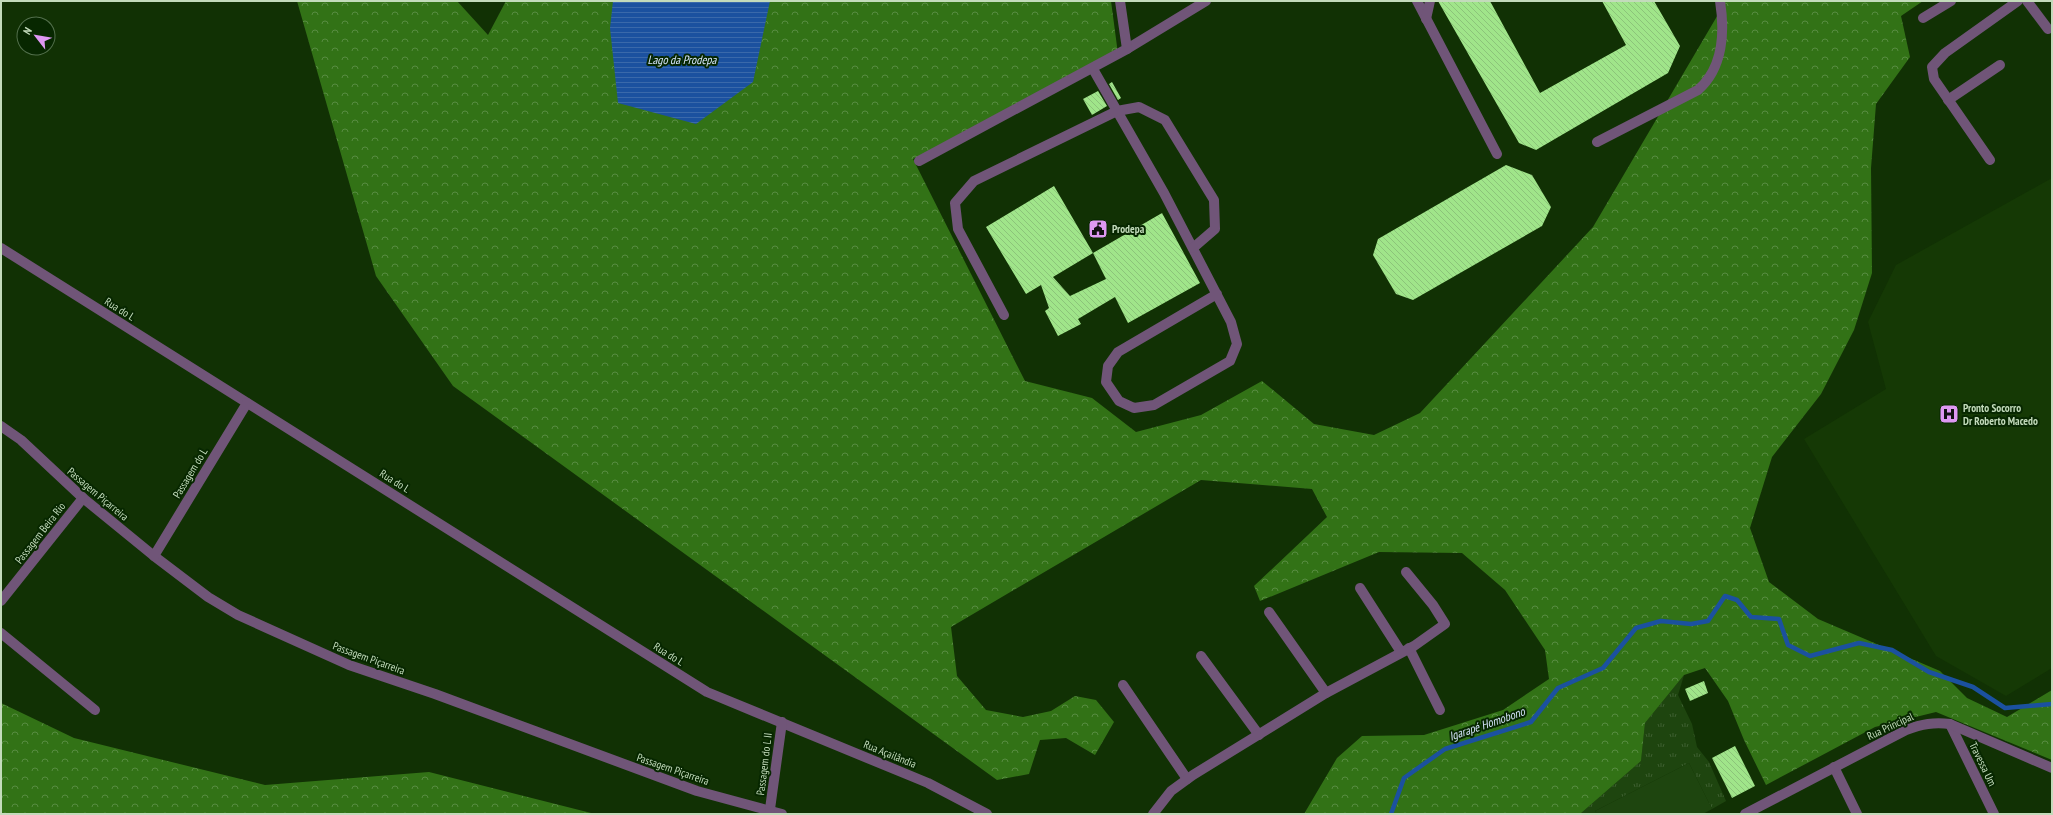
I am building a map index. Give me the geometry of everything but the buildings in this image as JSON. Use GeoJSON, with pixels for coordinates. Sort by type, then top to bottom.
{"type":"FeatureCollection","features":[{"type":"Feature","properties":{"kind":"street"},"geometry":{"type":"LineString","coordinates":[[1120,1],[1128,49]]}},
{"type":"Feature","properties":{"kind":"street"},"geometry":{"type":"LineString","coordinates":[[919,161],[1128,49],[1206,1]]}},
{"type":"Feature","properties":{"kind":"street"},"geometry":{"type":"LineString","coordinates":[[1417,1],[1497,154]]}},
{"type":"Feature","properties":{"kind":"street"},"geometry":{"type":"LineString","coordinates":[[1426,19],[1430,1]]}},
{"type":"Feature","properties":{"kind":"street"},"geometry":{"type":"LineString","coordinates":[[1598,142],[1698,90],[1708,81],[1722,44],[1723,19],[1720,1]]}},
{"type":"Feature","properties":{"kind":"street"},"geometry":{"type":"LineString","coordinates":[[1923,18],[1951,1]]}},
{"type":"Feature","properties":{"kind":"street"},"geometry":{"type":"LineString","coordinates":[[1990,160],[1934,79],[1932,67],[1945,53],[2018,1]]}},
{"type":"Feature","properties":{"kind":"street"},"geometry":{"type":"LineString","coordinates":[[2027,1],[2048,29]]}},
{"type":"Feature","properties":{"kind":"street"},"geometry":{"type":"LineString","coordinates":[[1948,100],[2000,65]]}},
{"type":"Feature","properties":{"kind":"street"},"geometry":{"type":"LineString","coordinates":[[1092,69],[1118,111],[1164,193],[1217,294],[1230,322],[1237,344],[1230,361],[1154,405],[1134,408],[1119,401],[1106,382],[1108,366],[1118,352],[1217,294]]}},
{"type":"Feature","properties":{"kind":"street"},"geometry":{"type":"LineString","coordinates":[[1004,315],[958,229],[955,203],[974,181],[1118,111],[1139,107],[1165,120],[1214,200],[1215,229],[1192,248]]}},
{"type":"Feature","properties":{"kind":"street","name":"Rua do L"},"geometry":{"type":"LineString","coordinates":[[1,248],[707,692],[782,722]]}},
{"type":"Feature","properties":{"kind":"street","name":"Passagem do L"},"geometry":{"type":"LineString","coordinates":[[154,556],[247,403]]}},
{"type":"Feature","properties":{"kind":"street","name":"Passagem Piçarreira"},"geometry":{"type":"LineString","coordinates":[[1,426],[21,440],[82,498],[154,556],[208,597],[238,615],[349,665],[435,694],[689,788],[770,809],[782,814]]}},
{"type":"Feature","properties":{"kind":"street","name":"Passagem Beira Rio"},"geometry":{"type":"LineString","coordinates":[[1,601],[82,498]]}},
{"type":"Feature","properties":{"kind":"street"},"geometry":{"type":"LineString","coordinates":[[1153,814],[1171,791],[1187,779],[1326,693],[1405,650],[1444,624],[1433,605],[1406,572]]}},
{"type":"Feature","properties":{"kind":"street"},"geometry":{"type":"LineString","coordinates":[[1360,588],[1405,650],[1440,710]]}},
{"type":"Feature","properties":{"kind":"street"},"geometry":{"type":"LineString","coordinates":[[1270,612],[1326,693]]}},
{"type":"Feature","properties":{"kind":"street"},"geometry":{"type":"LineString","coordinates":[[1,633],[95,710]]}},
{"type":"Feature","properties":{"kind":"street"},"geometry":{"type":"LineString","coordinates":[[1201,656],[1259,735]]}},
{"type":"Feature","properties":{"kind":"street"},"geometry":{"type":"LineString","coordinates":[[1122,685],[1187,779]]}},
{"type":"Feature","properties":{"kind":"street","name":"Passagem do L II"},"geometry":{"type":"LineString","coordinates":[[770,809],[782,722]]}},
{"type":"Feature","properties":{"kind":"street","name":"Rua Açailândia"},"geometry":{"type":"LineString","coordinates":[[782,722],[928,783],[987,814]]}},
{"type":"Feature","properties":{"kind":"street","name":"Rua Principal"},"geometry":{"type":"LineString","coordinates":[[1745,814],[1911,728],[1935,722],[1950,724],[2052,768]]}},
{"type":"Feature","properties":{"kind":"street","name":"Travessa Um"},"geometry":{"type":"LineString","coordinates":[[1950,724],[1994,814]]}},
{"type":"Feature","properties":{"kind":"street"},"geometry":{"type":"LineString","coordinates":[[1834,768],[1857,814]]}},
{"type":"Feature","properties":{"kind":"shaded area","name":"Pronto Socorro Dr Roberto Macedo"},"geometry":{"type":"Polygon","coordinates":[[[2052,178],[2052,668],[2006,696],[1936,656],[1804,439],[1886,389],[1868,322],[1896,265],[2052,178]]]}},
{"type":"Feature","properties":{"kind":"green space"},"geometry":{"type":"Polygon","coordinates":[[[297,1],[457,1],[488,35],[506,1],[1111,1],[1118,54],[913,159],[1025,381],[1092,398],[1136,432],[1201,415],[1262,381],[1314,424],[1374,435],[1420,413],[1593,227],[1726,1],[1923,1],[1901,16],[1910,57],[1876,104],[1871,168],[1872,273],[1854,330],[1821,394],[1772,457],[1750,528],[1769,582],[1818,619],[1940,671],[1967,698],[2007,717],[2052,690],[2052,760],[1936,712],[1875,727],[1766,785],[1744,740],[1728,701],[1705,668],[1684,675],[1645,723],[1641,761],[1580,814],[1304,814],[1337,758],[1362,736],[1424,735],[1503,710],[1549,679],[1545,650],[1505,590],[1462,553],[1379,552],[1260,601],[1254,586],[1327,517],[1312,489],[1201,480],[951,627],[957,676],[986,710],[1023,717],[1051,711],[1075,696],[1096,700],[1114,722],[1095,755],[1066,738],[1040,740],[1029,774],[997,780],[453,386],[376,276],[297,1]]]}},
{"type":"Feature","properties":{"kind":"green space"},"geometry":{"type":"Polygon","coordinates":[[[1684,675],[1678,695],[1692,724],[1697,747],[1709,762],[1726,801],[1712,809],[1689,763],[1595,811],[1597,814],[1580,814],[1641,761],[1645,723],[1684,675]]]}},
{"type":"Feature","properties":{"kind":"green space"},"geometry":{"type":"Polygon","coordinates":[[[1,703],[74,738],[265,785],[429,772],[595,814],[1,814],[1,703]]]}},
{"type":"Feature","properties":{"kind":"green space"},"geometry":{"type":"Polygon","coordinates":[[[1689,763],[1712,809],[1703,814],[1597,814],[1595,811],[1689,763]]]}},
{"type":"Feature","properties":{"kind":"water","name":"Lago da Prodepa"},"geometry":{"type":"Polygon","coordinates":[[[613,1],[770,1],[753,82],[696,124],[618,103],[610,28],[613,1]]]}},
{"type":"Feature","properties":{"kind":"waterway","name":"Igarapé Homobono"},"geometry":{"type":"LineString","coordinates":[[1391,814],[1404,778],[1445,749],[1531,722],[1558,688],[1603,668],[1636,628],[1661,621],[1691,624],[1708,621],[1725,596],[1737,600],[1751,617],[1779,619],[1788,645],[1810,656],[1859,643],[1892,650],[1929,672],[1973,687],[2005,708],[2052,704]]}},
{"type":"Feature","properties":{"kind":"place","name":"Prodepa"},"geometry":{"type":"Point","coordinates":[1098,229]}},
{"type":"Feature","properties":{"kind":"place","name":"Pronto Socorro Dr Roberto Macedo"},"geometry":{"type":"Point","coordinates":[1949,414]}}]}
